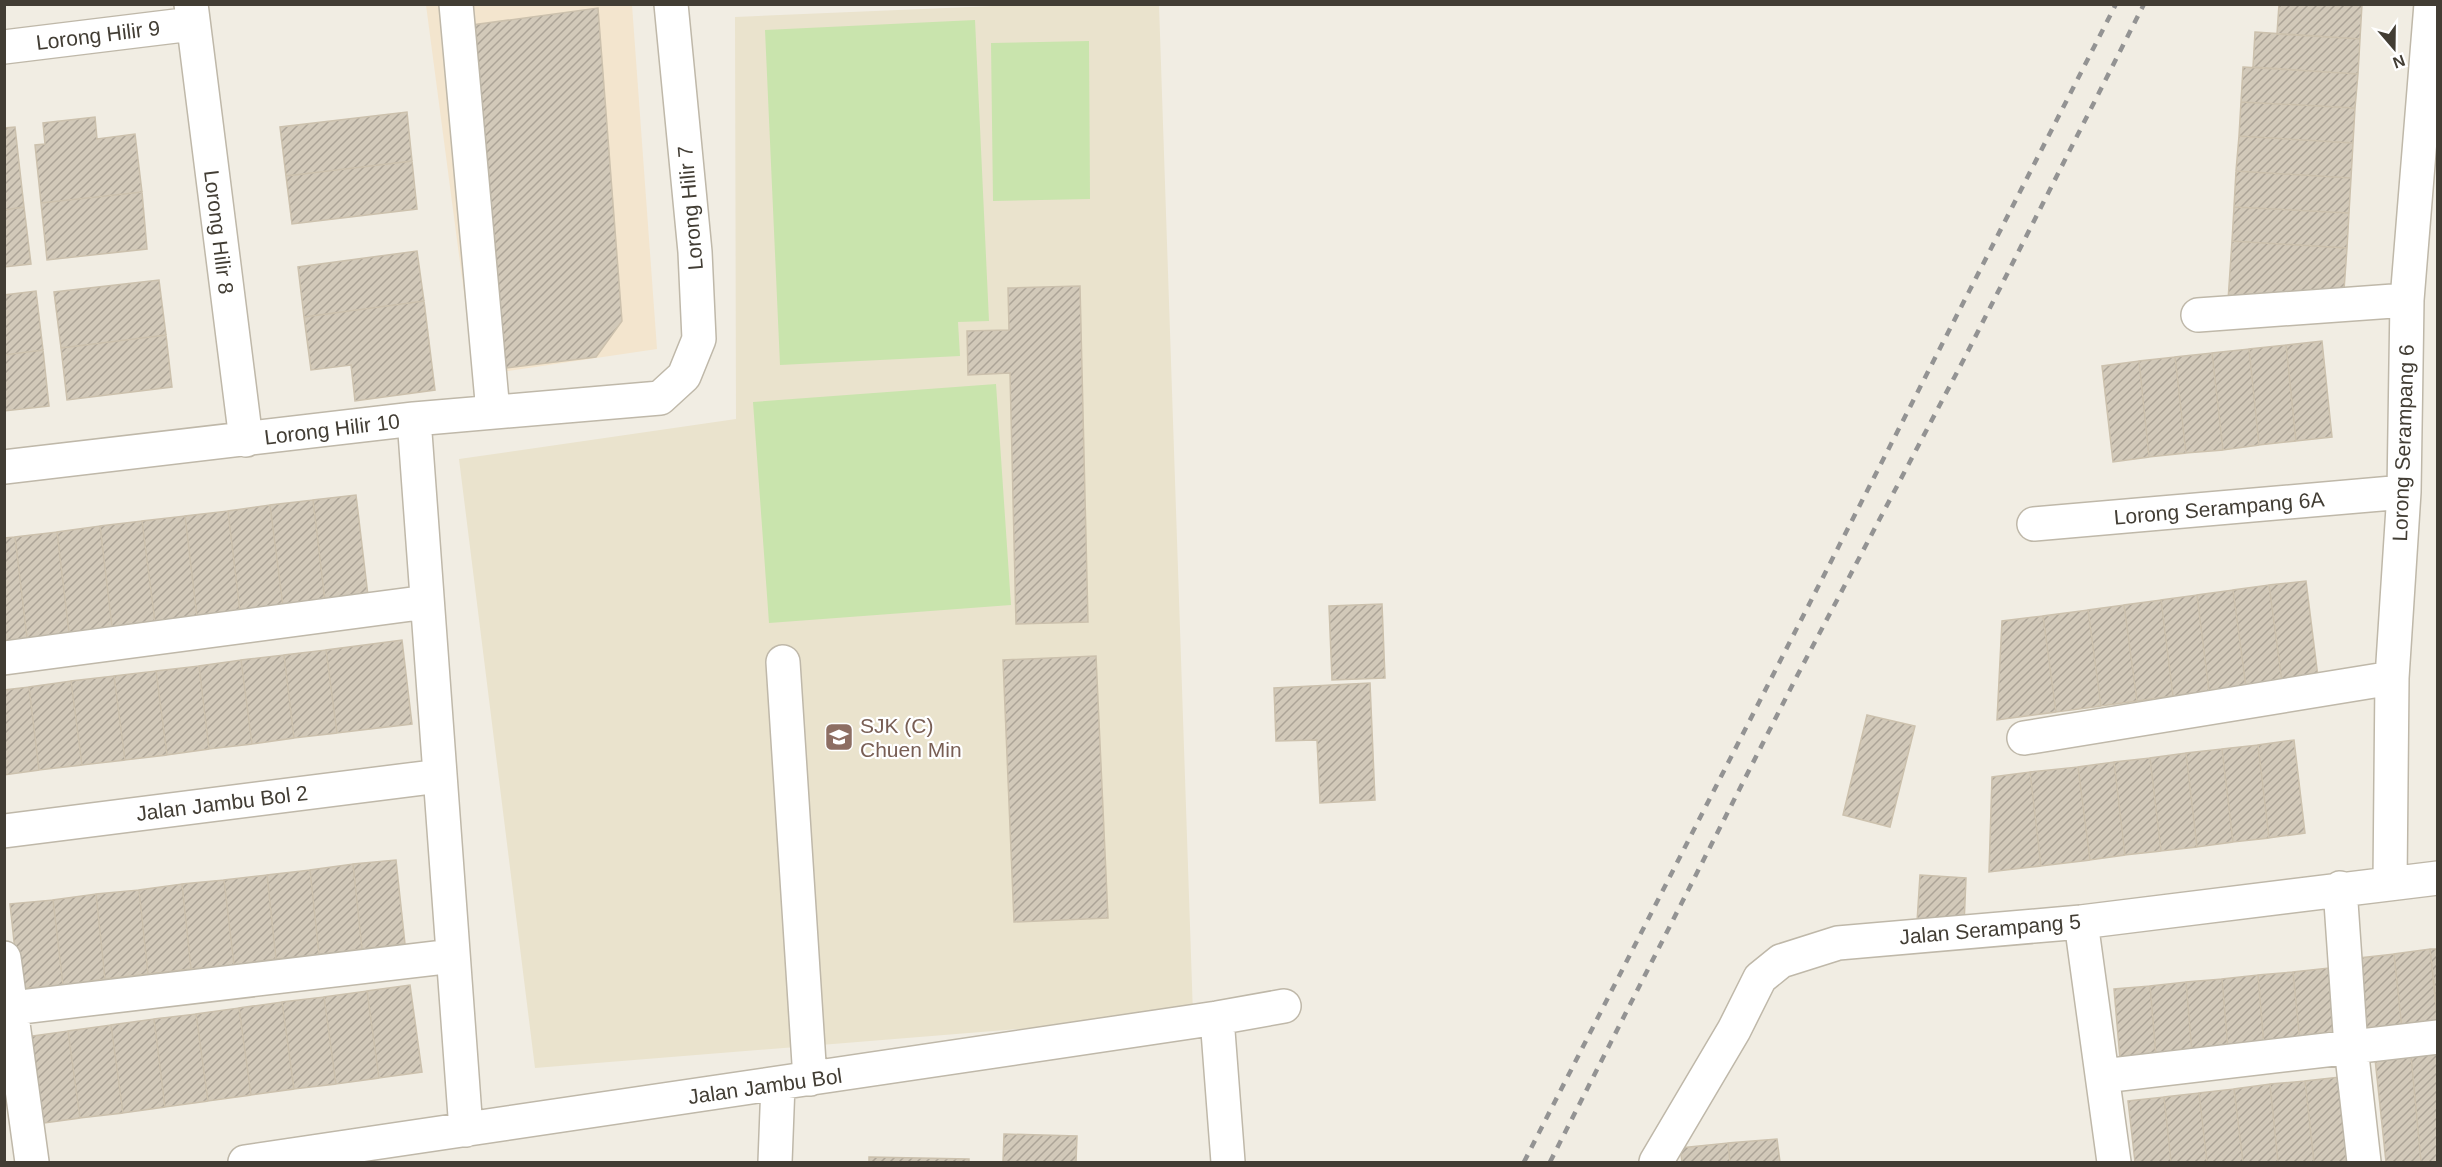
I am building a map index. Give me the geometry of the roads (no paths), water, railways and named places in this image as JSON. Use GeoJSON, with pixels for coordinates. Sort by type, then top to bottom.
{"type":"FeatureCollection","features":[{"type":"Feature","properties":{"kind":"street"},"geometry":{"type":"LineString","coordinates":[[456,4],[493,412]]}},
{"type":"Feature","properties":{"kind":"street","name":"Lorong Hilir 7"},"geometry":{"type":"LineString","coordinates":[[660,399],[684,376],[699,339],[695,252],[670,4]]}},
{"type":"Feature","properties":{"kind":"street","name":"Lorong Serampang 6"},"geometry":{"type":"LineString","coordinates":[[2390,883],[2392,678],[2404,492],[2407,300],[2431,4]]}},
{"type":"Feature","properties":{"kind":"street","name":"Lorong Hilir 9"},"geometry":{"type":"LineString","coordinates":[[4,47],[191,14]]}},
{"type":"Feature","properties":{"kind":"street","name":"Lorong Hilir 8"},"geometry":{"type":"LineString","coordinates":[[191,14],[246,440]]}},
{"type":"Feature","properties":{"kind":"street"},"geometry":{"type":"LineString","coordinates":[[2198,315],[2407,300]]}},
{"type":"Feature","properties":{"kind":"street","name":"Lorong Hilir 10"},"geometry":{"type":"LineString","coordinates":[[4,467],[414,419],[660,399]]}},
{"type":"Feature","properties":{"kind":"street"},"geometry":{"type":"LineString","coordinates":[[414,419],[453,956],[447,1142]]}},
{"type":"Feature","properties":{"kind":"street","name":"Lorong Serampang 6A"},"geometry":{"type":"LineString","coordinates":[[2034,524],[2404,492]]}},
{"type":"Feature","properties":{"kind":"street"},"geometry":{"type":"LineString","coordinates":[[4,658],[427,602]]}},
{"type":"Feature","properties":{"kind":"street"},"geometry":{"type":"LineString","coordinates":[[775,1162],[794,1081],[783,662]]}},
{"type":"Feature","properties":{"kind":"street"},"geometry":{"type":"LineString","coordinates":[[2024,738],[2392,678]]}},
{"type":"Feature","properties":{"kind":"street","name":"Jalan Jambu Bol 2"},"geometry":{"type":"LineString","coordinates":[[4,831],[440,776]]}},
{"type":"Feature","properties":{"kind":"street","name":"Jalan Serampang 5"},"geometry":{"type":"LineString","coordinates":[[1656,1162],[1734,1030],[1760,978],[1781,961],[1838,943],[2081,922],[2340,888],[2438,878]]}},
{"type":"Feature","properties":{"kind":"street"},"geometry":{"type":"LineString","coordinates":[[2340,888],[2351,1047],[2364,1162]]}},
{"type":"Feature","properties":{"kind":"street"},"geometry":{"type":"LineString","coordinates":[[2081,922],[2114,1162]]}},
{"type":"Feature","properties":{"kind":"street"},"geometry":{"type":"LineString","coordinates":[[8,1009],[453,956]]}},
{"type":"Feature","properties":{"kind":"street"},"geometry":{"type":"LineString","coordinates":[[4,958],[8,1009],[32,1162]]}},
{"type":"Feature","properties":{"kind":"street","name":"Jalan Jambu Bol"},"geometry":{"type":"LineString","coordinates":[[245,1162],[447,1142],[794,1081],[1284,1006]]}},
{"type":"Feature","properties":{"kind":"street"},"geometry":{"type":"LineString","coordinates":[[1217,1018],[1228,1162]]}},
{"type":"Feature","properties":{"kind":"street"},"geometry":{"type":"LineString","coordinates":[[2103,1076],[2438,1037]]}},
{"type":"Feature","properties":{"kind":"railway"},"geometry":{"type":"LineString","coordinates":[[1524,1162],[2116,4]]}},
{"type":"Feature","properties":{"kind":"railway"},"geometry":{"type":"LineString","coordinates":[[1550,1162],[1797,676],[1964,359],[2144,4]]}},
{"type":"Feature","properties":{"kind":"place","name":"SJK (C) Chuen Min"},"geometry":{"type":"Point","coordinates":[839,737]}}]}
